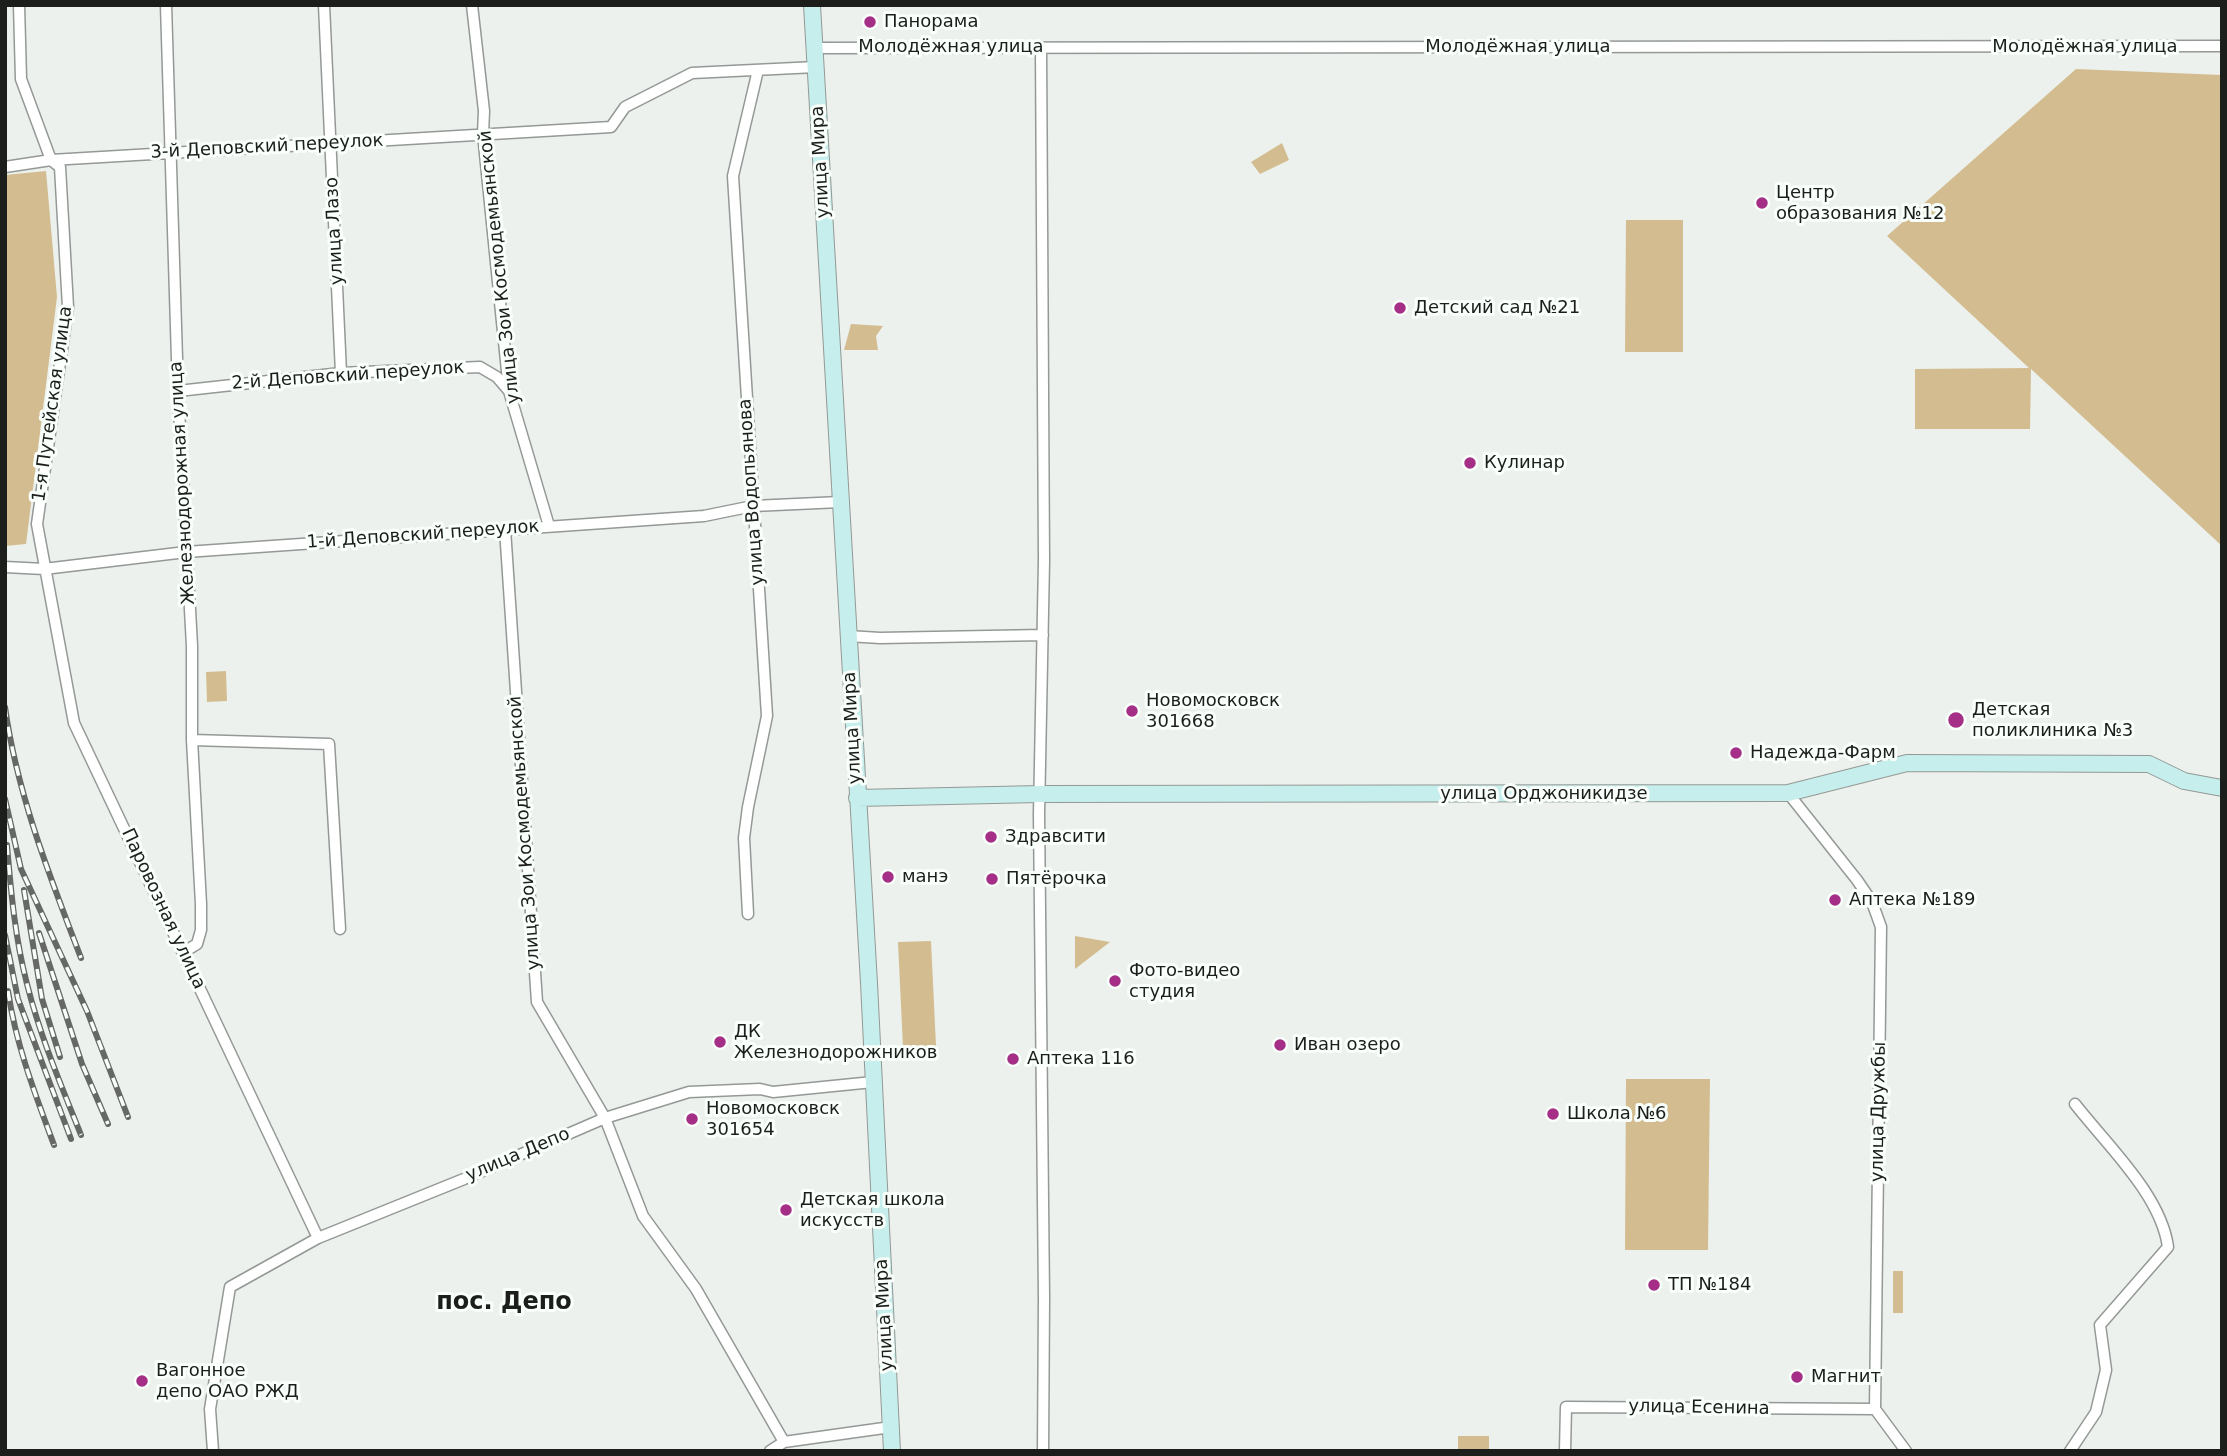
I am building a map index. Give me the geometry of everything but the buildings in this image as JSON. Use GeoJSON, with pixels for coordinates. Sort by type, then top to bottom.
{"type":"FeatureCollection","features":[{"type":"Feature","properties":{"kind":"main road","name":"улица Мира"},"geometry":{"type":"LineString","coordinates":[[813,5],[892,1451]]}},
{"type":"Feature","properties":{"kind":"main road","name":"улица Орджоникидзе"},"geometry":{"type":"LineString","coordinates":[[858,799],[1040,794],[1788,793],[1907,763],[2150,764],[2184,781],[2222,788]]}},
{"type":"Feature","properties":{"kind":"street","name":"1-я Путейская улица"},"geometry":{"type":"LineString","coordinates":[[19,5],[21,79],[51,160],[60,167],[68,307],[37,524],[44,569]]}},
{"type":"Feature","properties":{"kind":"street","name":"Железнодорожная улица"},"geometry":{"type":"LineString","coordinates":[[166,5],[178,391],[192,646],[192,740],[201,930],[197,944],[184,952]]}},
{"type":"Feature","properties":{"kind":"street","name":"улица Лазо"},"geometry":{"type":"LineString","coordinates":[[324,5],[341,373]]}},
{"type":"Feature","properties":{"kind":"street","name":"улица Зои Космодемьянской"},"geometry":{"type":"LineString","coordinates":[[472,5],[484,111],[483,134],[509,366],[509,391],[549,526]]}},
{"type":"Feature","properties":{"kind":"street","name":"Молодёжная улица"},"geometry":{"type":"LineString","coordinates":[[815,48],[2222,46]]}},
{"type":"Feature","properties":{"kind":"street"},"geometry":{"type":"LineString","coordinates":[[1041,47],[1043,1451]]}},
{"type":"Feature","properties":{"kind":"street"},"geometry":{"type":"LineString","coordinates":[[758,70],[816,68]]}},
{"type":"Feature","properties":{"kind":"street","name":"3-й Деповский переулок"},"geometry":{"type":"LineString","coordinates":[[5,167],[51,160],[170,152],[611,127],[625,107],[692,74],[758,70]]}},
{"type":"Feature","properties":{"kind":"street","name":"улица Водопьянова"},"geometry":{"type":"LineString","coordinates":[[748,914],[744,838],[767,716],[733,176],[758,70]]}},
{"type":"Feature","properties":{"kind":"street","name":"2-й Деповский переулок"},"geometry":{"type":"LineString","coordinates":[[178,391],[341,373],[480,367],[498,377],[509,391]]}},
{"type":"Feature","properties":{"kind":"street","name":"1-й Деповский переулок"},"geometry":{"type":"LineString","coordinates":[[5,567],[44,569],[186,552],[704,516],[753,506],[840,502]]}},
{"type":"Feature","properties":{"kind":"street","name":"улица Зои Космодемьянской"},"geometry":{"type":"LineString","coordinates":[[505,529],[537,1002],[605,1118]]}},
{"type":"Feature","properties":{"kind":"street","name":"Паровозная улица"},"geometry":{"type":"LineString","coordinates":[[44,569],[74,723],[317,1238]]}},
{"type":"Feature","properties":{"kind":"street"},"geometry":{"type":"LineString","coordinates":[[848,636],[880,638],[1043,635]]}},
{"type":"Feature","properties":{"kind":"street"},"geometry":{"type":"LineString","coordinates":[[192,740],[329,744],[340,929]]}},
{"type":"Feature","properties":{"kind":"street","name":"улица Дружбы"},"geometry":{"type":"LineString","coordinates":[[1788,793],[1857,880],[1872,902],[1881,927],[1875,1409]]}},
{"type":"Feature","properties":{"kind":"street","name":"улица Депо"},"geometry":{"type":"LineString","coordinates":[[213,1451],[210,1409],[230,1287],[317,1238],[605,1118],[689,1092],[760,1089],[774,1092],[873,1082]]}},
{"type":"Feature","properties":{"kind":"street"},"geometry":{"type":"LineString","coordinates":[[2070,1451],[2096,1412],[2106,1370],[2100,1325],[2168,1247],[2166,1232],[2151,1198],[2075,1104]]}},
{"type":"Feature","properties":{"kind":"street"},"geometry":{"type":"LineString","coordinates":[[605,1118],[643,1216],[696,1289],[784,1442]]}},
{"type":"Feature","properties":{"kind":"street","name":"улица Есенина"},"geometry":{"type":"LineString","coordinates":[[1565,1451],[1566,1407],[1875,1409]]}},
{"type":"Feature","properties":{"kind":"street"},"geometry":{"type":"LineString","coordinates":[[1875,1409],[1906,1451]]}},
{"type":"Feature","properties":{"kind":"street"},"geometry":{"type":"LineString","coordinates":[[770,1451],[784,1442],[891,1427]]}},
{"type":"Feature","properties":{"kind":"shaded area"},"geometry":{"type":"Polygon","coordinates":[[[2076,69],[2222,75],[2222,546],[2031,369],[2030,429],[1915,429],[1915,369],[2029,368],[1887,236],[2076,69]]]}},
{"type":"Feature","properties":{"kind":"shaded area"},"geometry":{"type":"Polygon","coordinates":[[[1282,143],[1289,160],[1260,174],[1251,162],[1282,143]]]}},
{"type":"Feature","properties":{"kind":"shaded area"},"geometry":{"type":"Polygon","coordinates":[[[46,171],[57,297],[26,544],[5,546],[5,175],[46,171]]]}},
{"type":"Feature","properties":{"kind":"shaded area"},"geometry":{"type":"Polygon","coordinates":[[[1626,220],[1683,220],[1683,352],[1625,352],[1626,220]]]}},
{"type":"Feature","properties":{"kind":"shaded area"},"geometry":{"type":"Polygon","coordinates":[[[851,324],[883,326],[876,336],[878,350],[844,350],[851,324]]]}},
{"type":"Feature","properties":{"kind":"shaded area"},"geometry":{"type":"Polygon","coordinates":[[[226,671],[227,701],[207,702],[206,672],[226,671]]]}},
{"type":"Feature","properties":{"kind":"shaded area"},"geometry":{"type":"Polygon","coordinates":[[[1075,936],[1110,942],[1075,969],[1075,936]]]}},
{"type":"Feature","properties":{"kind":"shaded area"},"geometry":{"type":"Polygon","coordinates":[[[931,941],[936,1046],[903,1048],[898,942],[931,941]]]}},
{"type":"Feature","properties":{"kind":"shaded area"},"geometry":{"type":"Polygon","coordinates":[[[1626,1079],[1710,1079],[1708,1250],[1625,1250],[1626,1079]]]}},
{"type":"Feature","properties":{"kind":"shaded area"},"geometry":{"type":"Polygon","coordinates":[[[1893,1271],[1903,1271],[1903,1313],[1893,1313],[1893,1271]]]}},
{"type":"Feature","properties":{"kind":"shaded area"},"geometry":{"type":"Polygon","coordinates":[[[1458,1436],[1489,1436],[1489,1451],[1458,1451],[1458,1436]]]}},
{"type":"Feature","properties":{"kind":"railway"},"geometry":{"type":"LineString","coordinates":[[5,707],[26,803],[46,866],[81,958]]}},
{"type":"Feature","properties":{"kind":"railway"},"geometry":{"type":"LineString","coordinates":[[5,799],[21,869],[87,1011],[128,1117]]}},
{"type":"Feature","properties":{"kind":"railway"},"geometry":{"type":"LineString","coordinates":[[7,845],[16,932],[27,984],[45,1041],[81,1135]]}},
{"type":"Feature","properties":{"kind":"railway"},"geometry":{"type":"LineString","coordinates":[[24,890],[42,999],[60,1057]]}},
{"type":"Feature","properties":{"kind":"railway"},"geometry":{"type":"LineString","coordinates":[[39,933],[82,1064],[108,1124]]}},
{"type":"Feature","properties":{"kind":"railway"},"geometry":{"type":"LineString","coordinates":[[5,935],[18,999],[71,1139]]}},
{"type":"Feature","properties":{"kind":"railway"},"geometry":{"type":"LineString","coordinates":[[8,991],[21,1050],[54,1145]]}},
{"type":"Feature","properties":{"kind":"place","name":"Панорама"},"geometry":{"type":"Point","coordinates":[870,22]}},
{"type":"Feature","properties":{"kind":"place","name":"Центр образования №12"},"geometry":{"type":"Point","coordinates":[1762,203]}},
{"type":"Feature","properties":{"kind":"place","name":"Детский сад №21"},"geometry":{"type":"Point","coordinates":[1400,308]}},
{"type":"Feature","properties":{"kind":"place","name":"Кулинар"},"geometry":{"type":"Point","coordinates":[1470,463]}},
{"type":"Feature","properties":{"kind":"place","name":"Новомосковск 301668"},"geometry":{"type":"Point","coordinates":[1132,711]}},
{"type":"Feature","properties":{"kind":"place","name":"Детская поликлиника №3"},"geometry":{"type":"Point","coordinates":[1956,720]}},
{"type":"Feature","properties":{"kind":"place","name":"Надежда-Фарм"},"geometry":{"type":"Point","coordinates":[1736,753]}},
{"type":"Feature","properties":{"kind":"place","name":"Здравсити"},"geometry":{"type":"Point","coordinates":[991,837]}},
{"type":"Feature","properties":{"kind":"place","name":"манэ"},"geometry":{"type":"Point","coordinates":[888,877]}},
{"type":"Feature","properties":{"kind":"place","name":"Пятёрочка"},"geometry":{"type":"Point","coordinates":[992,879]}},
{"type":"Feature","properties":{"kind":"place","name":"Аптека №189"},"geometry":{"type":"Point","coordinates":[1835,900]}},
{"type":"Feature","properties":{"kind":"place","name":"Фото-видео студия"},"geometry":{"type":"Point","coordinates":[1115,981]}},
{"type":"Feature","properties":{"kind":"place","name":"ДК Железнодорожников"},"geometry":{"type":"Point","coordinates":[720,1042]}},
{"type":"Feature","properties":{"kind":"place","name":"Иван озеро"},"geometry":{"type":"Point","coordinates":[1280,1045]}},
{"type":"Feature","properties":{"kind":"place","name":"Аптека 116"},"geometry":{"type":"Point","coordinates":[1013,1059]}},
{"type":"Feature","properties":{"kind":"place","name":"Школа №6"},"geometry":{"type":"Point","coordinates":[1553,1114]}},
{"type":"Feature","properties":{"kind":"place","name":"Новомосковск 301654"},"geometry":{"type":"Point","coordinates":[692,1119]}},
{"type":"Feature","properties":{"kind":"place","name":"Детская школа искусств"},"geometry":{"type":"Point","coordinates":[786,1210]}},
{"type":"Feature","properties":{"kind":"place","name":"ТП №184"},"geometry":{"type":"Point","coordinates":[1654,1285]}},
{"type":"Feature","properties":{"kind":"place","name":"Магнит"},"geometry":{"type":"Point","coordinates":[1797,1377]}},
{"type":"Feature","properties":{"kind":"place","name":"Вагонное депо ОАО РЖД"},"geometry":{"type":"Point","coordinates":[142,1381]}},
{"type":"Feature","properties":{"kind":"district","name":"пос. Депо"},"geometry":{"type":"Point","coordinates":[504,1303]}}]}
